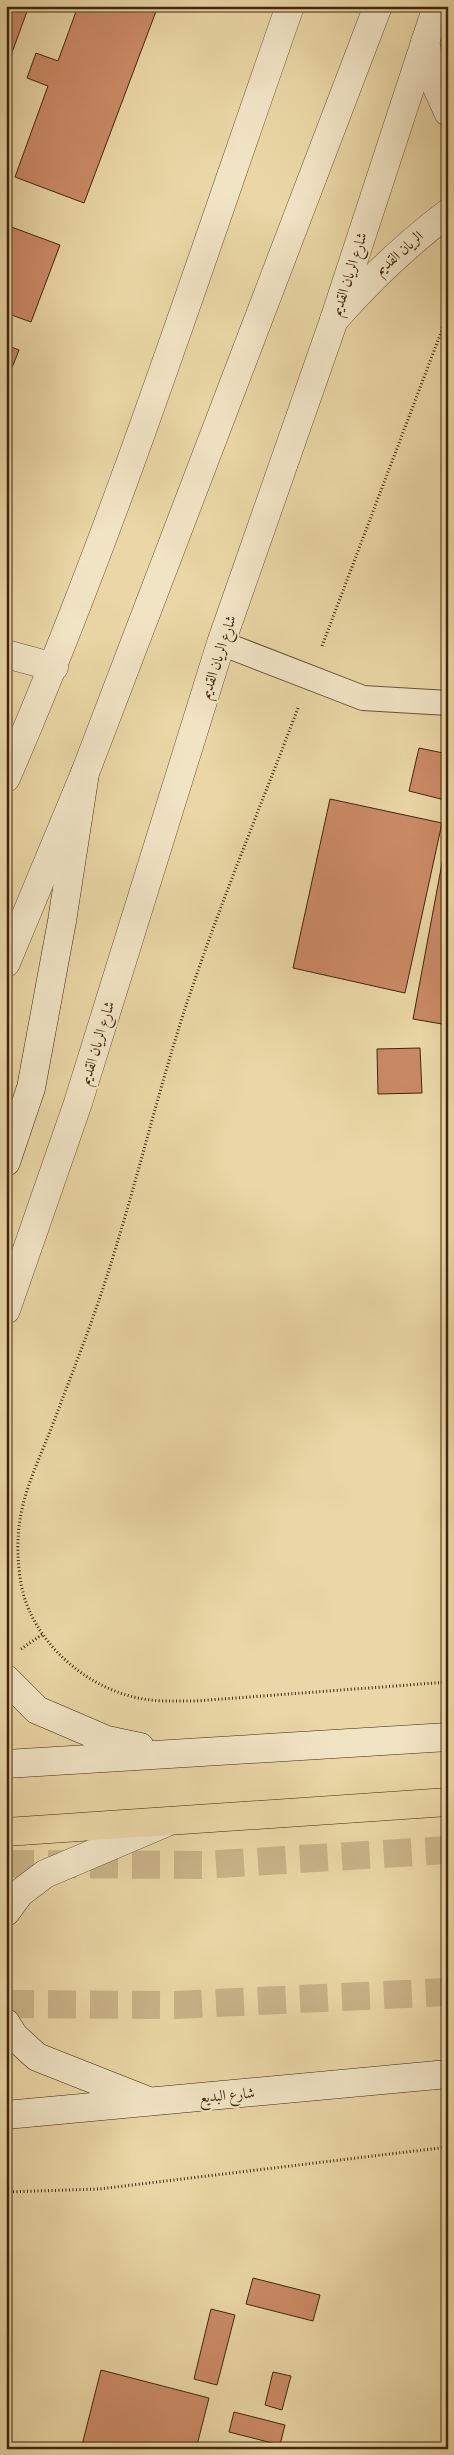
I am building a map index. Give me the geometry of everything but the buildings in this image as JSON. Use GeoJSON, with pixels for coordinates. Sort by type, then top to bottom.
{"type":"FeatureCollection","features":[{"type":"Feature","properties":{"kind":"highway"},"geometry":{"type":"LineString","coordinates":[[6,1832],[448,1802]]}},
{"type":"Feature","properties":{"kind":"street"},"geometry":{"type":"LineString","coordinates":[[6,778],[54,667],[92,569],[290,6]]}},
{"type":"Feature","properties":{"kind":"street"},"geometry":{"type":"LineString","coordinates":[[6,963],[85,773],[378,6]]}},
{"type":"Feature","properties":{"kind":"street","name":"شارع الريان القديم"},"geometry":{"type":"LineString","coordinates":[[6,1310],[78,1103],[221,643],[334,320],[437,6]]}},
{"type":"Feature","properties":{"kind":"street"},"geometry":{"type":"LineString","coordinates":[[425,42],[434,81],[448,112]]}},
{"type":"Feature","properties":{"kind":"street","name":"الريان القديم"},"geometry":{"type":"LineString","coordinates":[[334,320],[371,278],[411,241],[448,213]]}},
{"type":"Feature","properties":{"kind":"street"},"geometry":{"type":"LineString","coordinates":[[6,654],[54,667]]}},
{"type":"Feature","properties":{"kind":"street"},"geometry":{"type":"LineString","coordinates":[[6,1162],[31,1088],[62,921],[85,773]]}},
{"type":"Feature","properties":{"kind":"street"},"geometry":{"type":"LineString","coordinates":[[10,1667],[37,1710],[107,1740],[176,1754]]}},
{"type":"Feature","properties":{"kind":"street"},"geometry":{"type":"LineString","coordinates":[[6,1764],[448,1737]]}},
{"type":"Feature","properties":{"kind":"street"},"geometry":{"type":"LineString","coordinates":[[6,1912],[20,1893],[44,1874],[171,1820]]}},
{"type":"Feature","properties":{"kind":"street"},"geometry":{"type":"LineString","coordinates":[[6,2022],[14,2036],[37,2057],[151,2102]]}},
{"type":"Feature","properties":{"kind":"street","name":"شارع البديع"},"geometry":{"type":"LineString","coordinates":[[6,2115],[448,2074]]}},
{"type":"Feature","properties":{"kind":"lane"},"geometry":{"type":"LineString","coordinates":[[221,643],[363,698],[448,703]]}},
{"type":"Feature","properties":{"kind":"path"},"geometry":{"type":"LineString","coordinates":[[448,314],[310,678],[212,928],[182,1019],[104,1284],[65,1393],[25,1490],[18,1520],[17,1551],[20,1581],[29,1608],[43,1634],[62,1657],[84,1675],[110,1689],[137,1698],[165,1702],[448,1682]]}},
{"type":"Feature","properties":{"kind":"path"},"geometry":{"type":"LineString","coordinates":[[10,1667],[43,1634]]}},
{"type":"Feature","properties":{"kind":"path"},"geometry":{"type":"LineString","coordinates":[[6,2192],[99,2189],[448,2147]]}},
{"type":"Feature","properties":{"kind":"tunnel"},"geometry":{"type":"LineString","coordinates":[[6,1864],[203,1865],[448,1850]]}},
{"type":"Feature","properties":{"kind":"tunnel"},"geometry":{"type":"LineString","coordinates":[[6,2004],[176,2005],[448,1992]]}}]}
